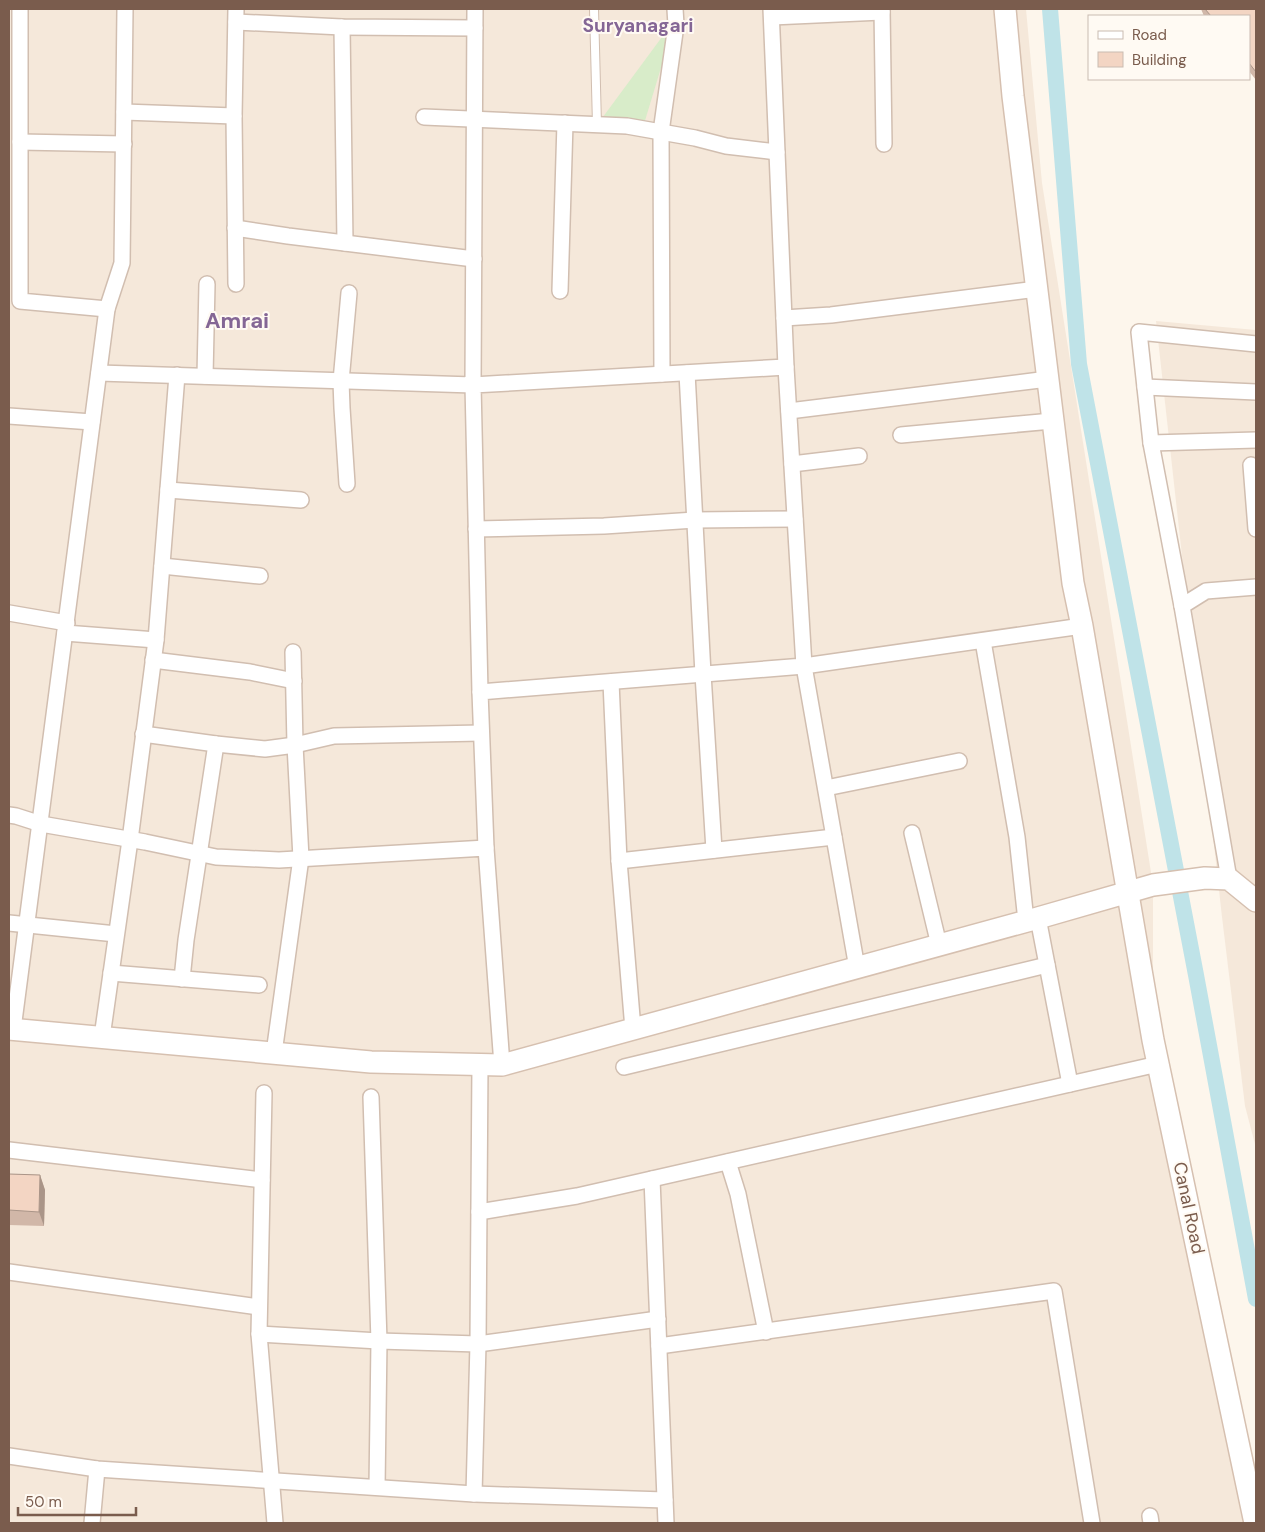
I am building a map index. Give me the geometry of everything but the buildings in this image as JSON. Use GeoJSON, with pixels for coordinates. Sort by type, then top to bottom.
{"type":"FeatureCollection","features":[{"type":"Feature","properties":{"kind":"street"},"geometry":{"type":"LineString","coordinates":[[20,9],[20,142],[14,281],[20,301],[107,309]]}},
{"type":"Feature","properties":{"kind":"street"},"geometry":{"type":"LineString","coordinates":[[125,9],[122,263],[107,309],[41,824],[11,1029],[371,1062],[502,1064],[1032,920],[1153,885],[1205,878],[1229,878],[1256,900]]}},
{"type":"Feature","properties":{"kind":"street"},"geometry":{"type":"LineString","coordinates":[[475,9],[473,385],[481,733],[486,848],[502,1064]]}},
{"type":"Feature","properties":{"kind":"street"},"geometry":{"type":"LineString","coordinates":[[662,374],[662,132],[676,24],[675,9]]}},
{"type":"Feature","properties":{"kind":"street","name":"Canal Road"},"geometry":{"type":"LineString","coordinates":[[1005,9],[1013,96],[1073,583],[1158,1064],[1255,1523]]}},
{"type":"Feature","properties":{"kind":"street"},"geometry":{"type":"LineString","coordinates":[[857,968],[804,666],[786,367],[772,13],[882,10],[884,144]]}},
{"type":"Feature","properties":{"kind":"street"},"geometry":{"type":"LineString","coordinates":[[236,284],[234,116],[236,15],[342,27],[475,28]]}},
{"type":"Feature","properties":{"kind":"street"},"geometry":{"type":"LineString","coordinates":[[342,27],[344,243]]}},
{"type":"Feature","properties":{"kind":"street"},"geometry":{"type":"LineString","coordinates":[[124,112],[234,116]]}},
{"type":"Feature","properties":{"kind":"street"},"geometry":{"type":"LineString","coordinates":[[424,117],[627,126],[695,138],[726,146],[777,152]]}},
{"type":"Feature","properties":{"kind":"street"},"geometry":{"type":"LineString","coordinates":[[560,291],[565,123]]}},
{"type":"Feature","properties":{"kind":"street"},"geometry":{"type":"LineString","coordinates":[[20,142],[124,144]]}},
{"type":"Feature","properties":{"kind":"street"},"geometry":{"type":"LineString","coordinates":[[235,228],[474,259]]}},
{"type":"Feature","properties":{"kind":"street"},"geometry":{"type":"LineString","coordinates":[[205,376],[207,284]]}},
{"type":"Feature","properties":{"kind":"street"},"geometry":{"type":"LineString","coordinates":[[784,318],[831,315],[1037,289]]}},
{"type":"Feature","properties":{"kind":"street"},"geometry":{"type":"LineString","coordinates":[[347,484],[341,381],[349,294]]}},
{"type":"Feature","properties":{"kind":"street"},"geometry":{"type":"LineString","coordinates":[[1229,878],[1152,443],[1138,332],[1256,344]]}},
{"type":"Feature","properties":{"kind":"street"},"geometry":{"type":"LineString","coordinates":[[99,373],[473,385],[786,367]]}},
{"type":"Feature","properties":{"kind":"street"},"geometry":{"type":"LineString","coordinates":[[688,373],[702,674],[714,850]]}},
{"type":"Feature","properties":{"kind":"street"},"geometry":{"type":"LineString","coordinates":[[102,1037],[156,640],[177,375]]}},
{"type":"Feature","properties":{"kind":"street"},"geometry":{"type":"LineString","coordinates":[[789,410],[1048,379]]}},
{"type":"Feature","properties":{"kind":"street"},"geometry":{"type":"LineString","coordinates":[[1145,387],[1256,392]]}},
{"type":"Feature","properties":{"kind":"street"},"geometry":{"type":"LineString","coordinates":[[9,416],[92,422]]}},
{"type":"Feature","properties":{"kind":"street"},"geometry":{"type":"LineString","coordinates":[[901,435],[1052,421]]}},
{"type":"Feature","properties":{"kind":"street"},"geometry":{"type":"LineString","coordinates":[[1152,443],[1256,440]]}},
{"type":"Feature","properties":{"kind":"street"},"geometry":{"type":"LineString","coordinates":[[792,464],[859,456]]}},
{"type":"Feature","properties":{"kind":"street"},"geometry":{"type":"LineString","coordinates":[[1251,464],[1256,529]]}},
{"type":"Feature","properties":{"kind":"street"},"geometry":{"type":"LineString","coordinates":[[168,490],[301,500]]}},
{"type":"Feature","properties":{"kind":"street"},"geometry":{"type":"LineString","coordinates":[[476,529],[604,526],[695,520],[795,519]]}},
{"type":"Feature","properties":{"kind":"street"},"geometry":{"type":"LineString","coordinates":[[162,566],[260,576]]}},
{"type":"Feature","properties":{"kind":"street"},"geometry":{"type":"LineString","coordinates":[[1182,606],[1206,591],[1256,587]]}},
{"type":"Feature","properties":{"kind":"street"},"geometry":{"type":"LineString","coordinates":[[9,613],[66,628],[156,640]]}},
{"type":"Feature","properties":{"kind":"street"},"geometry":{"type":"LineString","coordinates":[[480,692],[804,666],[1082,626]]}},
{"type":"Feature","properties":{"kind":"street"},"geometry":{"type":"LineString","coordinates":[[983,641],[1032,920],[1047,965],[1070,1084]]}},
{"type":"Feature","properties":{"kind":"street"},"geometry":{"type":"LineString","coordinates":[[274,1053],[301,858],[295,745],[293,652]]}},
{"type":"Feature","properties":{"kind":"street"},"geometry":{"type":"LineString","coordinates":[[153,660],[250,672],[294,681]]}},
{"type":"Feature","properties":{"kind":"street"},"geometry":{"type":"LineString","coordinates":[[611,682],[619,861],[633,1029]]}},
{"type":"Feature","properties":{"kind":"street"},"geometry":{"type":"LineString","coordinates":[[143,734],[265,749],[295,745],[334,736],[481,733]]}},
{"type":"Feature","properties":{"kind":"street"},"geometry":{"type":"LineString","coordinates":[[182,979],[186,940],[216,744]]}},
{"type":"Feature","properties":{"kind":"street"},"geometry":{"type":"LineString","coordinates":[[826,788],[959,761]]}},
{"type":"Feature","properties":{"kind":"street"},"geometry":{"type":"LineString","coordinates":[[9,815],[41,824],[216,857],[279,860],[486,848]]}},
{"type":"Feature","properties":{"kind":"street"},"geometry":{"type":"LineString","coordinates":[[912,833],[939,945]]}},
{"type":"Feature","properties":{"kind":"street"},"geometry":{"type":"LineString","coordinates":[[619,861],[834,837]]}},
{"type":"Feature","properties":{"kind":"street"},"geometry":{"type":"LineString","coordinates":[[9,923],[116,934]]}},
{"type":"Feature","properties":{"kind":"street"},"geometry":{"type":"LineString","coordinates":[[624,1067],[1047,965]]}},
{"type":"Feature","properties":{"kind":"street"},"geometry":{"type":"LineString","coordinates":[[111,973],[259,985]]}},
{"type":"Feature","properties":{"kind":"street"},"geometry":{"type":"LineString","coordinates":[[474,1494],[478,1344],[480,1064]]}},
{"type":"Feature","properties":{"kind":"street"},"geometry":{"type":"LineString","coordinates":[[479,1212],[578,1196],[1158,1064]]}},
{"type":"Feature","properties":{"kind":"street"},"geometry":{"type":"LineString","coordinates":[[264,1093],[259,1334],[275,1523]]}},
{"type":"Feature","properties":{"kind":"street"},"geometry":{"type":"LineString","coordinates":[[371,1097],[379,1341],[378,1487]]}},
{"type":"Feature","properties":{"kind":"street"},"geometry":{"type":"LineString","coordinates":[[9,1150],[262,1180]]}},
{"type":"Feature","properties":{"kind":"street"},"geometry":{"type":"LineString","coordinates":[[728,1162],[738,1194],[766,1332]]}},
{"type":"Feature","properties":{"kind":"street"},"geometry":{"type":"LineString","coordinates":[[652,1179],[666,1523]]}},
{"type":"Feature","properties":{"kind":"street"},"geometry":{"type":"LineString","coordinates":[[9,1272],[259,1307]]}},
{"type":"Feature","properties":{"kind":"street"},"geometry":{"type":"LineString","coordinates":[[659,1346],[1054,1291],[1092,1523]]}},
{"type":"Feature","properties":{"kind":"street"},"geometry":{"type":"LineString","coordinates":[[259,1334],[379,1341],[478,1344],[658,1318]]}},
{"type":"Feature","properties":{"kind":"street"},"geometry":{"type":"LineString","coordinates":[[9,1456],[97,1469],[474,1494],[665,1500]]}},
{"type":"Feature","properties":{"kind":"street"},"geometry":{"type":"LineString","coordinates":[[92,1523],[97,1469]]}},
{"type":"Feature","properties":{"kind":"lane"},"geometry":{"type":"LineString","coordinates":[[594,9],[597,124]]}},
{"type":"Feature","properties":{"kind":"shaded area"},"geometry":{"type":"Polygon","coordinates":[[[9,9],[1026,9],[1042,183],[1153,885],[1153,1040],[1255,1523],[9,1523],[9,9]]]}},
{"type":"Feature","properties":{"kind":"shaded area"},"geometry":{"type":"Polygon","coordinates":[[[1156,321],[1256,330],[1256,1148],[1245,1106],[1222,917],[1156,321]]]}},
{"type":"Feature","properties":{"kind":"green space"},"geometry":{"type":"Polygon","coordinates":[[[676,18],[644,124],[597,125],[676,18]]]}},
{"type":"Feature","properties":{"kind":"waterway"},"geometry":{"type":"LineString","coordinates":[[1050,9],[1079,364],[1256,1299]]}},
{"type":"Feature","properties":{"kind":"district","name":"Suryanagari"},"geometry":{"type":"Point","coordinates":[638,25]}},
{"type":"Feature","properties":{"kind":"district","name":"Amrai"},"geometry":{"type":"Point","coordinates":[237,320]}}]}
